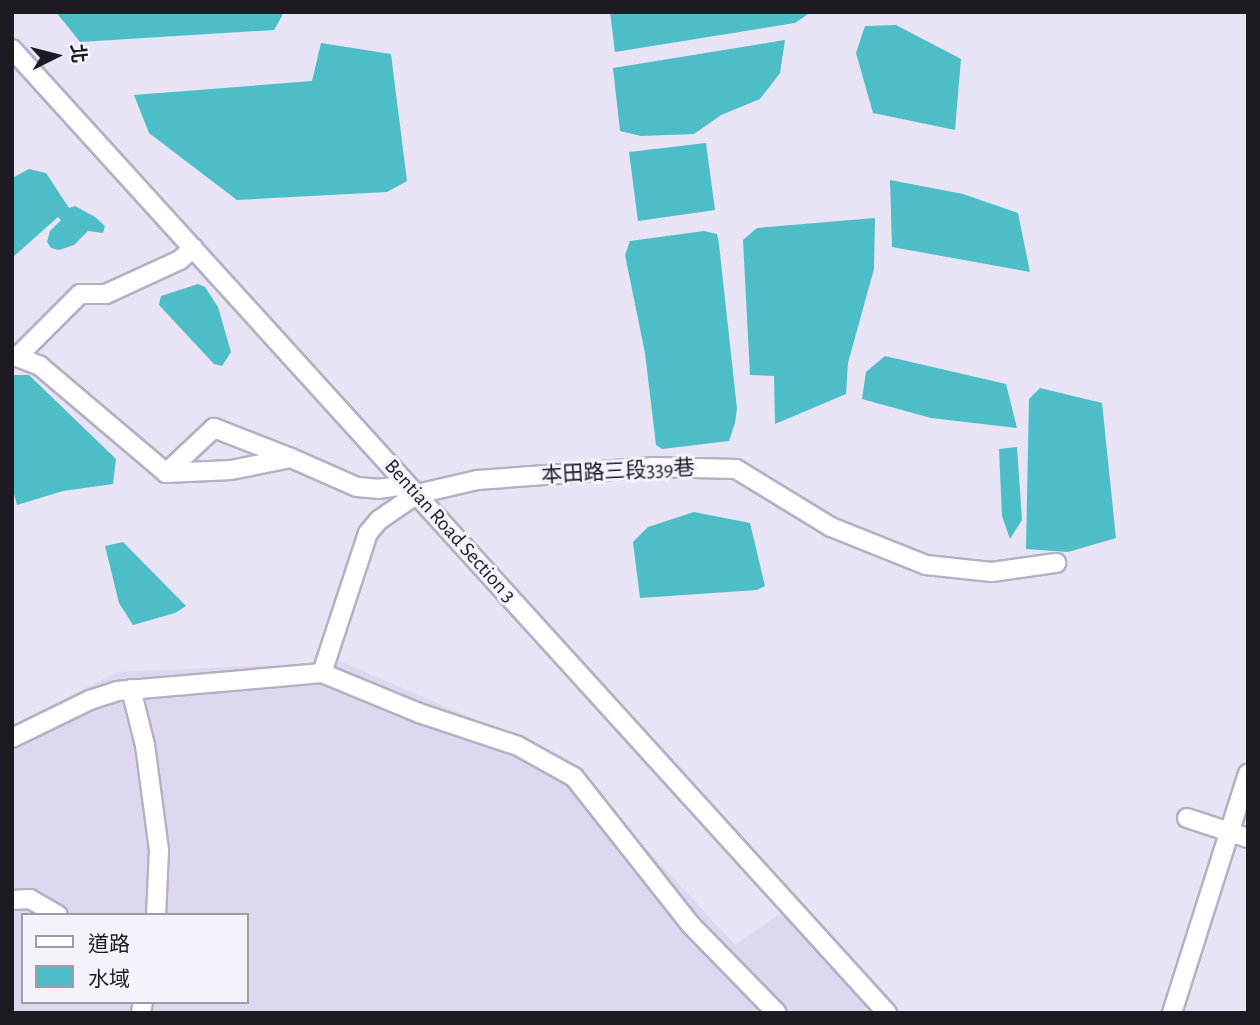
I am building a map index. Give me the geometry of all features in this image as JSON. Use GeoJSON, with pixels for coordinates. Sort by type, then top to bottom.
{"type":"FeatureCollection","features":[{"type":"Feature","properties":{"kind":"street","name":"Bentian Road Section 3"},"geometry":{"type":"LineString","coordinates":[[12,49],[887,1013]]}},
{"type":"Feature","properties":{"kind":"street"},"geometry":{"type":"LineString","coordinates":[[193,248],[180,260],[106,294],[80,294],[15,356],[40,366],[166,472],[231,470],[291,458]]}},
{"type":"Feature","properties":{"kind":"street","name":"本田路三段339巷"},"geometry":{"type":"LineString","coordinates":[[166,472],[214,428],[357,487],[378,489],[399,486],[416,494],[477,480],[655,467],[736,469],[831,527],[926,565],[992,572],[1056,563]]}},
{"type":"Feature","properties":{"kind":"street"},"geometry":{"type":"LineString","coordinates":[[321,673],[368,533],[379,520],[416,494]]}},
{"type":"Feature","properties":{"kind":"street"},"geometry":{"type":"LineString","coordinates":[[12,738],[90,700],[131,688],[321,673],[419,713],[518,746],[574,777],[690,924],[777,1013]]}},
{"type":"Feature","properties":{"kind":"street"},"geometry":{"type":"LineString","coordinates":[[131,688],[145,746],[159,850],[156,913]]}},
{"type":"Feature","properties":{"kind":"street"},"geometry":{"type":"LineString","coordinates":[[1172,1013],[1248,774]]}},
{"type":"Feature","properties":{"kind":"street"},"geometry":{"type":"LineString","coordinates":[[1187,818],[1248,838]]}},
{"type":"Feature","properties":{"kind":"street"},"geometry":{"type":"LineString","coordinates":[[12,900],[30,899],[54,913]]}},
{"type":"Feature","properties":{"kind":"shaded area"},"geometry":{"type":"Polygon","coordinates":[[[342,662],[562,757],[735,945],[788,908],[883,1013],[12,1013],[12,726],[117,672],[342,662]]]}},
{"type":"Feature","properties":{"kind":"water"},"geometry":{"type":"Polygon","coordinates":[[[56,12],[282,12],[282,16],[274,30],[80,42],[56,12]]]}},
{"type":"Feature","properties":{"kind":"water"},"geometry":{"type":"Polygon","coordinates":[[[610,12],[811,12],[795,23],[615,52],[610,12]]]}},
{"type":"Feature","properties":{"kind":"water"},"geometry":{"type":"Polygon","coordinates":[[[896,25],[961,59],[955,130],[873,113],[856,53],[865,26],[896,25]]]}},
{"type":"Feature","properties":{"kind":"water"},"geometry":{"type":"Polygon","coordinates":[[[785,40],[780,73],[760,99],[721,115],[694,134],[641,136],[620,131],[613,68],[785,40]]]}},
{"type":"Feature","properties":{"kind":"water"},"geometry":{"type":"Polygon","coordinates":[[[321,43],[391,54],[407,181],[387,192],[237,200],[149,133],[134,95],[312,81],[321,43]]]}},
{"type":"Feature","properties":{"kind":"water"},"geometry":{"type":"Polygon","coordinates":[[[706,143],[715,210],[638,221],[629,152],[706,143]]]}},
{"type":"Feature","properties":{"kind":"water"},"geometry":{"type":"Polygon","coordinates":[[[29,169],[46,173],[69,208],[75,206],[95,217],[105,226],[103,233],[88,231],[74,245],[59,250],[51,248],[47,242],[50,231],[61,220],[58,217],[12,258],[12,178],[29,169]]]}},
{"type":"Feature","properties":{"kind":"water"},"geometry":{"type":"Polygon","coordinates":[[[890,180],[963,194],[1018,213],[1030,272],[892,247],[890,180]]]}},
{"type":"Feature","properties":{"kind":"water"},"geometry":{"type":"Polygon","coordinates":[[[875,218],[874,269],[848,363],[846,394],[775,424],[774,376],[750,375],[743,240],[757,228],[875,218]]]}},
{"type":"Feature","properties":{"kind":"water"},"geometry":{"type":"Polygon","coordinates":[[[704,231],[717,234],[719,244],[737,409],[735,423],[729,441],[662,449],[656,445],[645,353],[625,255],[630,241],[704,231]]]}},
{"type":"Feature","properties":{"kind":"water"},"geometry":{"type":"Polygon","coordinates":[[[198,284],[205,287],[218,307],[231,352],[222,366],[214,364],[159,305],[161,296],[198,284]]]}},
{"type":"Feature","properties":{"kind":"water"},"geometry":{"type":"Polygon","coordinates":[[[885,356],[1006,384],[1017,428],[931,418],[862,399],[866,372],[885,356]]]}},
{"type":"Feature","properties":{"kind":"water"},"geometry":{"type":"Polygon","coordinates":[[[12,375],[29,375],[116,459],[113,484],[63,491],[17,505],[12,486],[12,375]]]}},
{"type":"Feature","properties":{"kind":"water"},"geometry":{"type":"Polygon","coordinates":[[[1040,388],[1102,403],[1116,538],[1068,552],[1026,549],[1029,399],[1040,388]]]}},
{"type":"Feature","properties":{"kind":"water"},"geometry":{"type":"Polygon","coordinates":[[[1017,447],[1022,520],[1010,539],[1002,516],[999,449],[1017,447]]]}},
{"type":"Feature","properties":{"kind":"water"},"geometry":{"type":"Polygon","coordinates":[[[694,512],[750,523],[765,586],[757,590],[640,598],[633,542],[648,527],[694,512]]]}},
{"type":"Feature","properties":{"kind":"water"},"geometry":{"type":"Polygon","coordinates":[[[123,542],[186,606],[175,613],[133,625],[119,603],[105,546],[123,542]]]}}]}
